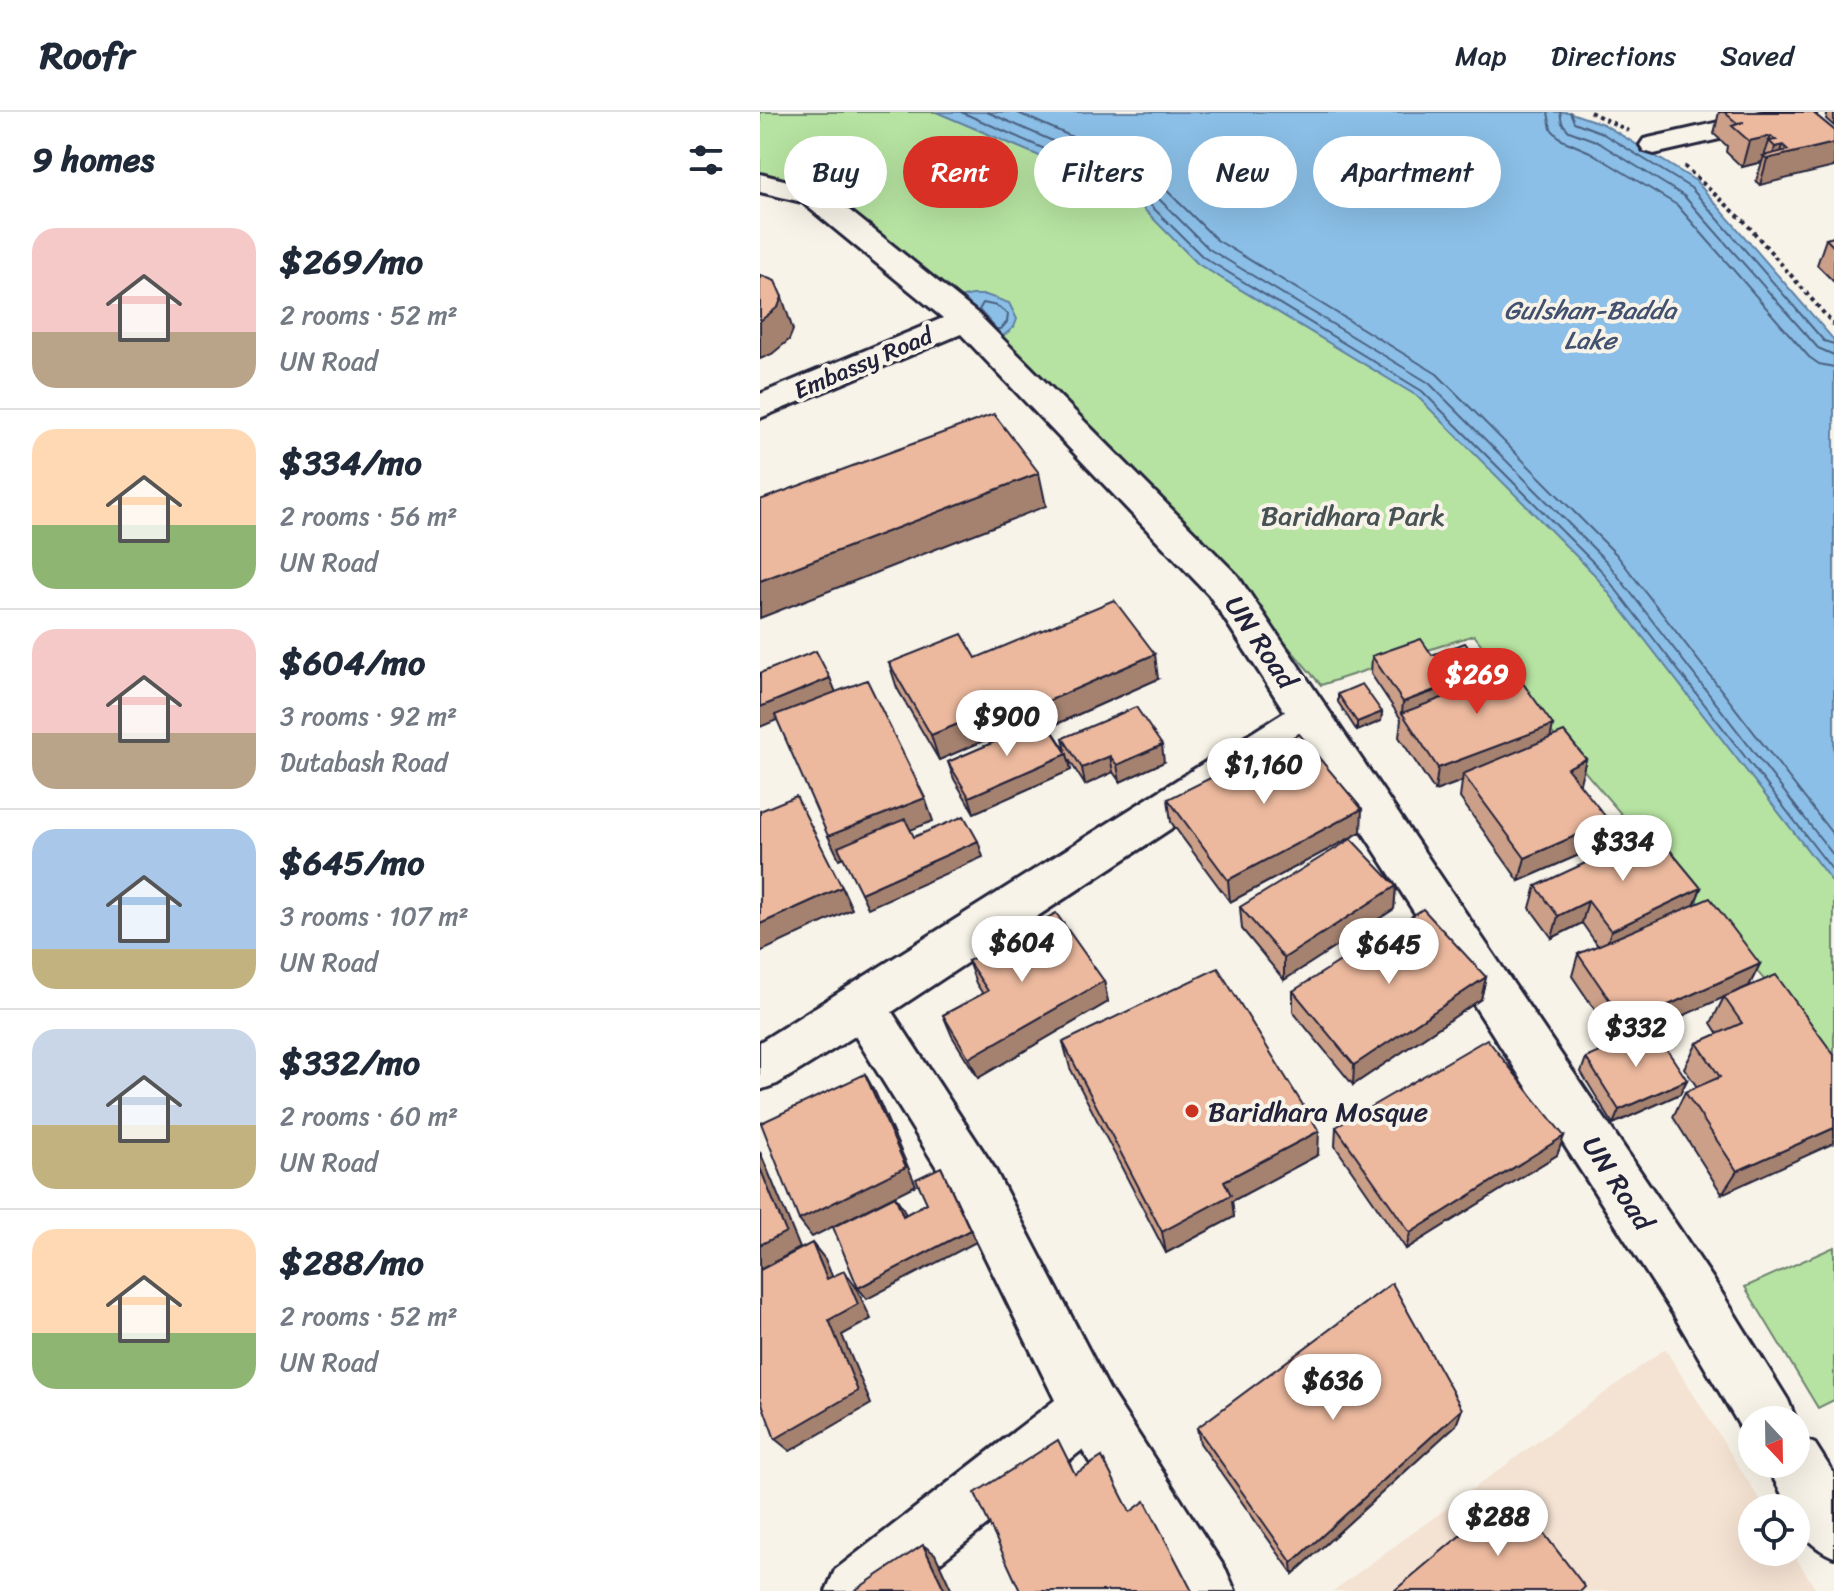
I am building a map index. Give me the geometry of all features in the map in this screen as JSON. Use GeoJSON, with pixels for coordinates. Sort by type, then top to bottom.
{"type":"FeatureCollection","features":[{"type":"Feature","properties":{"kind":"street"},"geometry":{"type":"LineString","coordinates":[[1654,145],[1790,113]]}},
{"type":"Feature","properties":{"kind":"street","name":"UN Road"},"geometry":{"type":"LineString","coordinates":[[760,183],[813,196],[966,320],[1223,585],[1694,1298],[1760,1406]]}},
{"type":"Feature","properties":{"kind":"street","name":"Embassy Road"},"geometry":{"type":"LineString","coordinates":[[760,407],[966,320]]}},
{"type":"Feature","properties":{"kind":"street"},"geometry":{"type":"LineString","coordinates":[[760,1068],[862,1006],[1311,716]]}},
{"type":"Feature","properties":{"kind":"street"},"geometry":{"type":"LineString","coordinates":[[862,1006],[976,1185],[1089,1409],[1205,1591]]}},
{"type":"Feature","properties":{"kind":"street"},"geometry":{"type":"LineString","coordinates":[[856,1591],[1089,1409]]}},
{"type":"Feature","properties":{"kind":"street"},"geometry":{"type":"LineString","coordinates":[[1804,1478],[1834,1528]]}},
{"type":"Feature","properties":{"kind":"path"},"geometry":{"type":"LineString","coordinates":[[1590,112],[1654,145],[1686,168],[1783,262],[1834,325]]}},
{"type":"Feature","properties":{"kind":"shaded area"},"geometry":{"type":"Polygon","coordinates":[[[1665,1349],[1738,1465],[1738,1478],[1746,1478],[1756,1494],[1738,1494],[1738,1566],[1801,1566],[1817,1591],[1333,1591],[1665,1349]]]}},
{"type":"Feature","properties":{"kind":"green space","name":"Baridhara Park"},"geometry":{"type":"Polygon","coordinates":[[[760,112],[951,112],[1003,136],[903,136],[903,208],[1018,208],[1018,143],[1034,150],[1034,208],[1150,208],[1417,390],[1593,566],[1834,875],[1834,1066],[1474,635],[1321,685],[1232,581],[838,208],[887,208],[887,136],[784,136],[784,182],[760,176],[760,112]]]}},
{"type":"Feature","properties":{"kind":"green space"},"geometry":{"type":"Polygon","coordinates":[[[1834,1247],[1834,1400],[1818,1408],[1745,1287],[1834,1247]]]}},
{"type":"Feature","properties":{"kind":"water","name":"Gulshan-Badda Lake"},"geometry":{"type":"Polygon","coordinates":[[[936,112],[1568,112],[1603,124],[1696,181],[1834,340],[1834,884],[1594,574],[1417,396],[1198,264],[1143,208],[1172,208],[1172,136],[1034,136],[1034,154],[1018,147],[1018,136],[992,136],[936,112]]]}},
{"type":"Feature","properties":{"kind":"water"},"geometry":{"type":"Polygon","coordinates":[[[986,295],[1009,303],[1017,319],[1014,327],[996,342],[958,298],[986,295]]]}},
{"type":"Feature","properties":{"kind":"building"},"geometry":{"type":"Polygon","coordinates":[[[1724,112],[1812,112],[1834,130],[1834,143],[1767,159],[1763,156],[1788,150],[1783,145],[1775,147],[1769,141],[1776,140],[1771,136],[1749,141],[1732,126],[1744,122],[1737,123],[1724,112]]]}},
{"type":"Feature","properties":{"kind":"building"},"geometry":{"type":"Polygon","coordinates":[[[760,275],[775,281],[782,297],[778,307],[760,321],[760,275]]]}},
{"type":"Feature","properties":{"kind":"building"},"geometry":{"type":"Polygon","coordinates":[[[994,414],[1039,473],[760,581],[760,500],[994,414]]]}},
{"type":"Feature","properties":{"kind":"building"},"geometry":{"type":"Polygon","coordinates":[[[1114,600],[1155,654],[1005,720],[997,708],[931,735],[889,663],[962,634],[976,658],[1114,600]]]}},
{"type":"Feature","properties":{"kind":"building"},"geometry":{"type":"Polygon","coordinates":[[[1421,639],[1432,655],[1465,643],[1482,666],[1449,678],[1453,683],[1403,702],[1372,656],[1421,639]]]}},
{"type":"Feature","properties":{"kind":"building"},"geometry":{"type":"Polygon","coordinates":[[[816,651],[830,678],[760,707],[760,673],[816,651]]]}},
{"type":"Feature","properties":{"kind":"building"},"geometry":{"type":"Polygon","coordinates":[[[1509,664],[1553,725],[1438,768],[1402,713],[1450,695],[1444,687],[1509,664]]]}},
{"type":"Feature","properties":{"kind":"building"},"geometry":{"type":"Polygon","coordinates":[[[867,680],[925,798],[828,836],[775,715],[867,680]]]}},
{"type":"Feature","properties":{"kind":"building"},"geometry":{"type":"Polygon","coordinates":[[[1362,684],[1382,712],[1357,722],[1338,694],[1362,684]]]}},
{"type":"Feature","properties":{"kind":"building"},"geometry":{"type":"Polygon","coordinates":[[[1136,707],[1162,745],[1117,765],[1110,756],[1082,768],[1063,738],[1136,707]]]}},
{"type":"Feature","properties":{"kind":"building"},"geometry":{"type":"Polygon","coordinates":[[[1045,720],[1067,754],[969,797],[948,762],[1045,720]]]}},
{"type":"Feature","properties":{"kind":"building"},"geometry":{"type":"Polygon","coordinates":[[[1564,732],[1586,759],[1567,768],[1609,821],[1525,858],[1463,774],[1564,732]]]}},
{"type":"Feature","properties":{"kind":"building"},"geometry":{"type":"Polygon","coordinates":[[[1299,734],[1362,809],[1228,880],[1168,799],[1299,734]]]}},
{"type":"Feature","properties":{"kind":"building"},"geometry":{"type":"Polygon","coordinates":[[[796,796],[842,887],[760,924],[760,811],[796,796]]]}},
{"type":"Feature","properties":{"kind":"building"},"geometry":{"type":"Polygon","coordinates":[[[964,816],[978,841],[861,893],[838,847],[905,819],[914,837],[964,816]]]}},
{"type":"Feature","properties":{"kind":"building"},"geometry":{"type":"Polygon","coordinates":[[[1654,831],[1701,888],[1611,931],[1588,901],[1558,916],[1536,886],[1654,831]]]}},
{"type":"Feature","properties":{"kind":"building"},"geometry":{"type":"Polygon","coordinates":[[[1351,839],[1396,886],[1284,958],[1240,907],[1351,839]]]}},
{"type":"Feature","properties":{"kind":"building"},"geometry":{"type":"Polygon","coordinates":[[[1710,898],[1760,964],[1626,1024],[1578,954],[1710,898]]]}},
{"type":"Feature","properties":{"kind":"building"},"geometry":{"type":"Polygon","coordinates":[[[1423,909],[1486,977],[1354,1065],[1293,991],[1423,909]]]}},
{"type":"Feature","properties":{"kind":"building"},"geometry":{"type":"Polygon","coordinates":[[[1056,913],[1104,981],[969,1058],[943,1015],[988,991],[968,961],[1056,913]]]}},
{"type":"Feature","properties":{"kind":"building","name":"Baridhara Mosque"},"geometry":{"type":"Polygon","coordinates":[[[1218,968],[1319,1131],[1224,1181],[1231,1195],[1162,1232],[1063,1042],[1218,968]]]}},
{"type":"Feature","properties":{"kind":"building"},"geometry":{"type":"Polygon","coordinates":[[[1776,975],[1834,1055],[1834,1128],[1737,1171],[1685,1092],[1720,1077],[1697,1043],[1742,1023],[1724,997],[1776,975]]]}},
{"type":"Feature","properties":{"kind":"building"},"geometry":{"type":"Polygon","coordinates":[[[1653,1029],[1687,1080],[1619,1110],[1586,1058],[1653,1029]]]}},
{"type":"Feature","properties":{"kind":"building"},"geometry":{"type":"Polygon","coordinates":[[[1487,1039],[1564,1136],[1410,1233],[1336,1127],[1487,1039]]]}},
{"type":"Feature","properties":{"kind":"building"},"geometry":{"type":"Polygon","coordinates":[[[865,1074],[906,1167],[799,1220],[761,1123],[865,1074]]]}},
{"type":"Feature","properties":{"kind":"building"},"geometry":{"type":"Polygon","coordinates":[[[941,1167],[970,1230],[858,1288],[833,1227],[895,1196],[903,1216],[927,1203],[916,1179],[941,1167]]]}},
{"type":"Feature","properties":{"kind":"building"},"geometry":{"type":"Polygon","coordinates":[[[760,1168],[786,1232],[760,1245],[760,1168]]]}},
{"type":"Feature","properties":{"kind":"building"},"geometry":{"type":"Polygon","coordinates":[[[812,1243],[827,1279],[844,1271],[858,1304],[829,1320],[858,1391],[775,1439],[760,1398],[760,1270],[812,1243]]]}},
{"type":"Feature","properties":{"kind":"building"},"geometry":{"type":"Polygon","coordinates":[[[1392,1283],[1462,1409],[1292,1563],[1197,1428],[1392,1283]]]}},
{"type":"Feature","properties":{"kind":"building"},"geometry":{"type":"Polygon","coordinates":[[[1058,1440],[1075,1474],[1102,1457],[1130,1512],[1145,1501],[1192,1591],[1020,1591],[975,1493],[1058,1440]]]}},
{"type":"Feature","properties":{"kind":"building"},"geometry":{"type":"Polygon","coordinates":[[[1512,1492],[1585,1587],[1581,1591],[1394,1591],[1512,1492]]]}},
{"type":"Feature","properties":{"kind":"building"},"geometry":{"type":"Polygon","coordinates":[[[923,1545],[945,1591],[854,1591],[923,1545]]]}},
{"type":"Feature","properties":{"kind":"place","name":"Baridhara Mosque"},"geometry":{"type":"Point","coordinates":[1192,1111]}}]}
